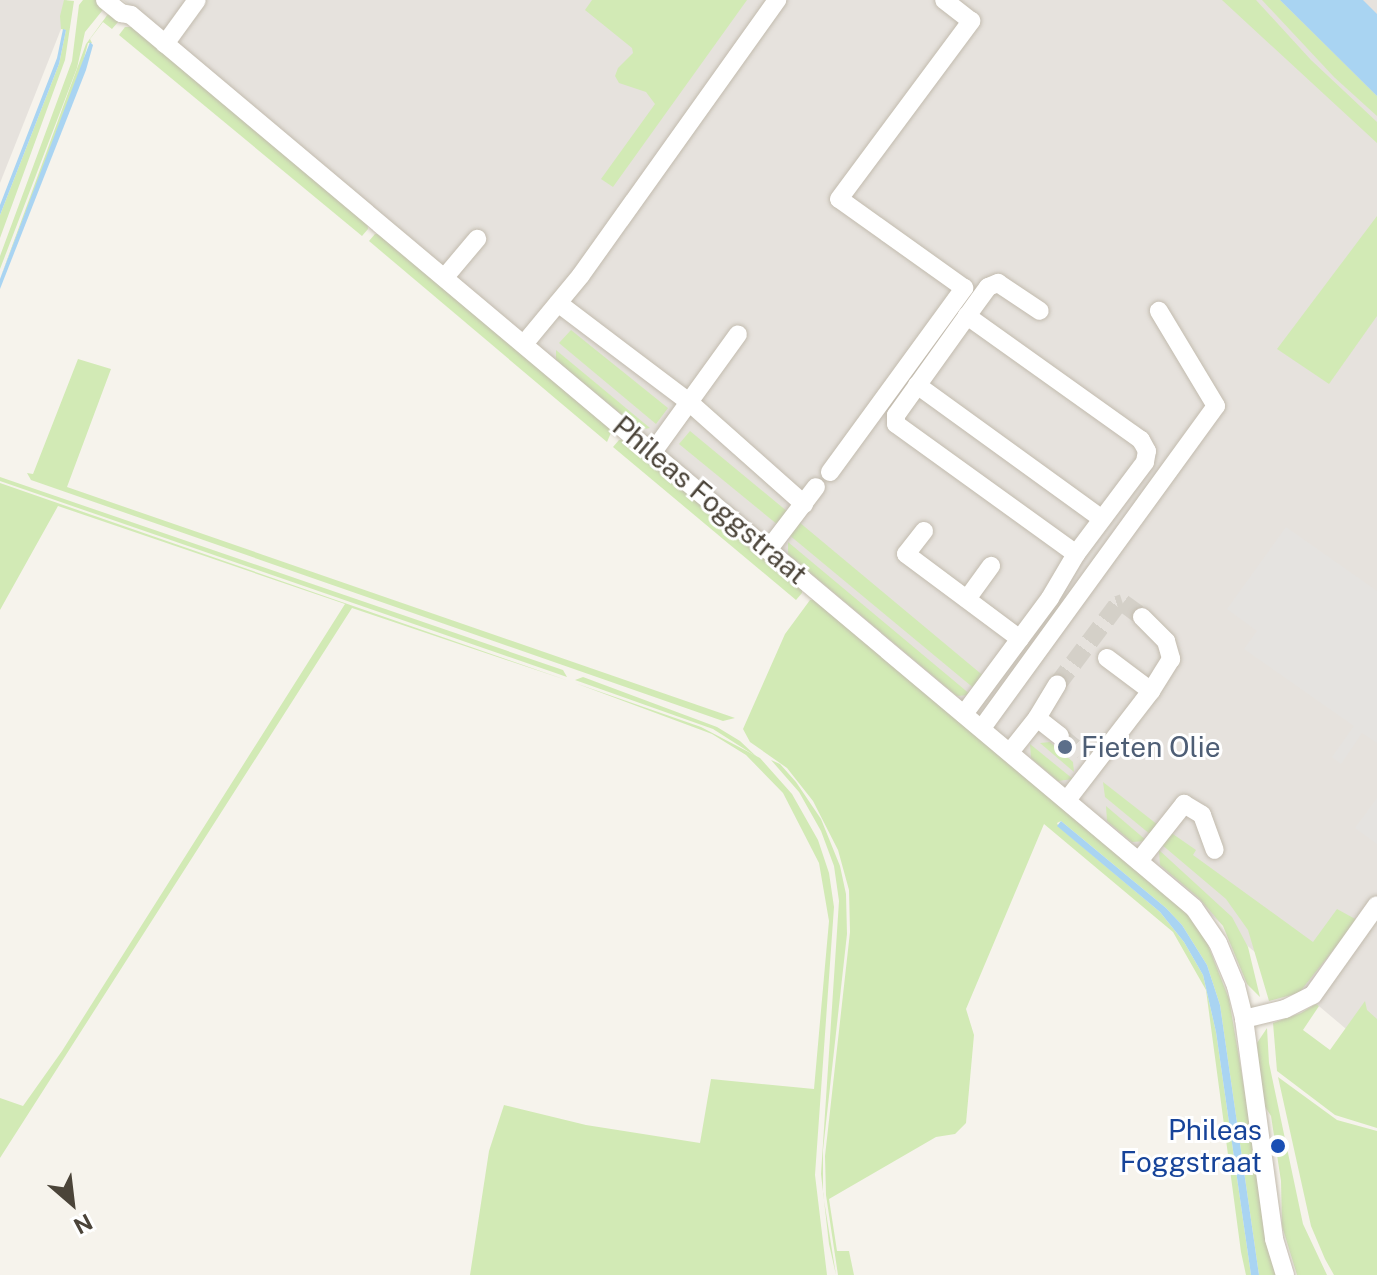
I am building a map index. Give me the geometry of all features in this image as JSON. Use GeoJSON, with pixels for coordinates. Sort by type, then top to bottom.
{"type":"FeatureCollection","features":[{"type":"Feature","properties":{"kind":"street","name":"Phileas Foggstraat"},"geometry":{"type":"LineString","coordinates":[[105,0],[121,13],[128,7],[165,44],[1194,908],[1218,943],[1244,1019],[1274,1239],[1285,1275]]}},
{"type":"Feature","properties":{"kind":"street"},"geometry":{"type":"LineString","coordinates":[[165,44],[197,0]]}},
{"type":"Feature","properties":{"kind":"street"},"geometry":{"type":"LineString","coordinates":[[524,344],[558,303],[777,0]]}},
{"type":"Feature","properties":{"kind":"street"},"geometry":{"type":"LineString","coordinates":[[830,472],[964,288],[839,199],[971,21],[944,0]]}},
{"type":"Feature","properties":{"kind":"street"},"geometry":{"type":"LineString","coordinates":[[445,277],[477,239]]}},
{"type":"Feature","properties":{"kind":"street"},"geometry":{"type":"LineString","coordinates":[[1040,311],[998,283],[988,287],[896,415],[898,426],[1076,554]]}},
{"type":"Feature","properties":{"kind":"street"},"geometry":{"type":"LineString","coordinates":[[558,303],[689,402],[804,504]]}},
{"type":"Feature","properties":{"kind":"street"},"geometry":{"type":"LineString","coordinates":[[982,728],[1216,406],[1159,311]]}},
{"type":"Feature","properties":{"kind":"street"},"geometry":{"type":"LineString","coordinates":[[964,714],[1145,462],[1145,445],[967,316]]}},
{"type":"Feature","properties":{"kind":"street"},"geometry":{"type":"LineString","coordinates":[[653,452],[738,334]]}},
{"type":"Feature","properties":{"kind":"street"},"geometry":{"type":"LineString","coordinates":[[917,385],[1102,519]]}},
{"type":"Feature","properties":{"kind":"street"},"geometry":{"type":"LineString","coordinates":[[768,550],[816,487]]}},
{"type":"Feature","properties":{"kind":"street"},"geometry":{"type":"LineString","coordinates":[[924,531],[906,554],[1020,639]]}},
{"type":"Feature","properties":{"kind":"street"},"geometry":{"type":"LineString","coordinates":[[967,599],[991,566]]}},
{"type":"Feature","properties":{"kind":"street"},"geometry":{"type":"LineString","coordinates":[[1067,800],[1088,758],[1151,691],[1171,659],[1166,641],[1142,617]]}},
{"type":"Feature","properties":{"kind":"street"},"geometry":{"type":"LineString","coordinates":[[1107,658],[1151,691]]}},
{"type":"Feature","properties":{"kind":"street"},"geometry":{"type":"LineString","coordinates":[[1010,752],[1037,718],[1057,685]]}},
{"type":"Feature","properties":{"kind":"street"},"geometry":{"type":"LineString","coordinates":[[1037,718],[1060,736]]}},
{"type":"Feature","properties":{"kind":"street"},"geometry":{"type":"LineString","coordinates":[[1139,861],[1184,804],[1202,815],[1215,850]]}},
{"type":"Feature","properties":{"kind":"street"},"geometry":{"type":"LineString","coordinates":[[1244,1019],[1285,1009],[1313,995],[1377,905]]}},
{"type":"Feature","properties":{"kind":"shaded area"},"geometry":{"type":"Polygon","coordinates":[[[0,0],[67,0],[63,24],[0,183],[0,0]]]}},
{"type":"Feature","properties":{"kind":"shaded area"},"geometry":{"type":"Polygon","coordinates":[[[123,0],[1377,0],[1377,1055],[189,54],[123,0]]]}},
{"type":"Feature","properties":{"kind":"shaded area"},"geometry":{"type":"Polygon","coordinates":[[[1286,527],[1377,591],[1377,743],[1362,733],[1341,764],[1332,757],[1354,726],[1244,649],[1257,631],[1227,609],[1286,527]]]}},
{"type":"Feature","properties":{"kind":"shaded area"},"geometry":{"type":"Polygon","coordinates":[[[1377,798],[1377,844],[1355,828],[1377,798]]]}},
{"type":"Feature","properties":{"kind":"green space"},"geometry":{"type":"Polygon","coordinates":[[[64,0],[74,1],[65,60],[0,238],[0,215],[59,64],[66,30],[61,29],[60,16],[64,0]]]}},
{"type":"Feature","properties":{"kind":"green space"},"geometry":{"type":"Polygon","coordinates":[[[83,0],[99,0],[106,6],[85,32],[77,68],[0,269],[0,256],[72,61],[79,5],[83,0]]]}},
{"type":"Feature","properties":{"kind":"green space"},"geometry":{"type":"Polygon","coordinates":[[[592,0],[747,0],[613,187],[601,179],[655,104],[646,92],[619,83],[615,76],[618,68],[633,53],[632,48],[585,10],[592,0]]]}},
{"type":"Feature","properties":{"kind":"green space"},"geometry":{"type":"Polygon","coordinates":[[[1222,0],[1256,0],[1311,60],[1377,122],[1377,143],[1222,0]]]}},
{"type":"Feature","properties":{"kind":"green space"},"geometry":{"type":"Polygon","coordinates":[[[1262,0],[1280,0],[1377,96],[1377,116],[1334,77],[1262,0]]]}},
{"type":"Feature","properties":{"kind":"green space"},"geometry":{"type":"Polygon","coordinates":[[[111,10],[118,22],[112,29],[103,22],[90,39],[92,43],[88,43],[81,70],[0,279],[86,44],[111,10]]]}},
{"type":"Feature","properties":{"kind":"green space"},"geometry":{"type":"Polygon","coordinates":[[[125,27],[132,27],[367,222],[368,229],[362,236],[119,35],[125,27]]]}},
{"type":"Feature","properties":{"kind":"green space"},"geometry":{"type":"Polygon","coordinates":[[[1377,216],[1377,316],[1329,384],[1277,349],[1377,216]]]}},
{"type":"Feature","properties":{"kind":"green space"},"geometry":{"type":"Polygon","coordinates":[[[375,234],[381,234],[613,428],[607,442],[369,241],[375,234]]]}},
{"type":"Feature","properties":{"kind":"green space"},"geometry":{"type":"Polygon","coordinates":[[[571,330],[668,408],[656,424],[559,343],[571,330]]]}},
{"type":"Feature","properties":{"kind":"green space"},"geometry":{"type":"Polygon","coordinates":[[[556,350],[650,428],[640,430],[556,360],[556,350]]]}},
{"type":"Feature","properties":{"kind":"green space"},"geometry":{"type":"Polygon","coordinates":[[[78,359],[111,369],[67,487],[735,718],[723,721],[31,480],[27,473],[33,474],[78,359]]]}},
{"type":"Feature","properties":{"kind":"green space"},"geometry":{"type":"Polygon","coordinates":[[[690,431],[788,512],[778,525],[679,444],[690,431]]]}},
{"type":"Feature","properties":{"kind":"green space"},"geometry":{"type":"Polygon","coordinates":[[[626,439],[802,587],[802,593],[796,600],[613,447],[619,440],[626,439]]]}},
{"type":"Feature","properties":{"kind":"green space"},"geometry":{"type":"Polygon","coordinates":[[[0,477],[563,670],[567,677],[0,481],[0,477]]]}},
{"type":"Feature","properties":{"kind":"green space"},"geometry":{"type":"Polygon","coordinates":[[[0,483],[569,681],[352,608],[0,1158],[0,1098],[23,1106],[62,1051],[345,604],[58,506],[0,610],[0,483]]]}},
{"type":"Feature","properties":{"kind":"green space"},"geometry":{"type":"Polygon","coordinates":[[[799,522],[986,678],[976,690],[788,534],[799,522]]]}},
{"type":"Feature","properties":{"kind":"green space"},"geometry":{"type":"Polygon","coordinates":[[[788,542],[971,695],[957,696],[788,554],[788,542]]]}},
{"type":"Feature","properties":{"kind":"green space"},"geometry":{"type":"Polygon","coordinates":[[[810,600],[817,600],[1169,895],[1193,920],[1206,940],[1229,999],[1276,1275],[1259,1275],[1220,1005],[1207,965],[1182,925],[1166,908],[1061,821],[1057,823],[1059,827],[1160,912],[1184,942],[1203,975],[1216,1032],[1251,1275],[1246,1275],[1241,1252],[1206,990],[1173,932],[1044,824],[966,1009],[974,1035],[966,1123],[955,1134],[936,1137],[829,1199],[837,1251],[849,1251],[854,1275],[838,1275],[826,1195],[825,1156],[850,932],[849,890],[838,850],[813,801],[787,768],[750,742],[743,729],[785,634],[810,600]]]}},
{"type":"Feature","properties":{"kind":"green space"},"geometry":{"type":"Polygon","coordinates":[[[583,677],[717,727],[740,741],[757,757],[713,729],[575,680],[583,677]]]}},
{"type":"Feature","properties":{"kind":"green space"},"geometry":{"type":"Polygon","coordinates":[[[575,683],[701,727],[760,758],[792,794],[818,840],[829,873],[834,907],[815,1175],[827,1275],[470,1275],[489,1151],[504,1105],[586,1125],[700,1143],[711,1079],[814,1089],[829,921],[819,863],[783,793],[746,755],[712,734],[575,683]]]}},
{"type":"Feature","properties":{"kind":"green space"},"geometry":{"type":"Polygon","coordinates":[[[1050,742],[1073,762],[1074,772],[1040,743],[1050,742]]]}},
{"type":"Feature","properties":{"kind":"green space"},"geometry":{"type":"Polygon","coordinates":[[[1030,744],[1073,779],[1058,781],[1031,758],[1030,744]]]}},
{"type":"Feature","properties":{"kind":"green space"},"geometry":{"type":"Polygon","coordinates":[[[771,760],[780,764],[796,782],[821,819],[840,866],[846,894],[847,934],[823,1150],[823,1192],[821,1174],[839,901],[834,866],[821,831],[799,792],[771,760]]]}},
{"type":"Feature","properties":{"kind":"green space"},"geometry":{"type":"Polygon","coordinates":[[[1103,782],[1158,825],[1151,835],[1105,797],[1103,782]]]}},
{"type":"Feature","properties":{"kind":"green space"},"geometry":{"type":"Polygon","coordinates":[[[1106,806],[1147,841],[1132,842],[1107,821],[1106,806]]]}},
{"type":"Feature","properties":{"kind":"green space"},"geometry":{"type":"Polygon","coordinates":[[[1170,832],[1196,850],[1193,855],[1313,942],[1337,909],[1357,920],[1299,993],[1269,1001],[1248,930],[1226,899],[1161,844],[1170,832]]]}},
{"type":"Feature","properties":{"kind":"green space"},"geometry":{"type":"Polygon","coordinates":[[[1159,850],[1232,917],[1248,947],[1260,997],[1247,984],[1223,926],[1199,898],[1160,865],[1159,850]]]}},
{"type":"Feature","properties":{"kind":"green space"},"geometry":{"type":"Polygon","coordinates":[[[1365,1001],[1367,1010],[1377,1019],[1377,1128],[1335,1115],[1277,1071],[1273,1023],[1316,1004],[1319,1006],[1303,1030],[1330,1050],[1365,1001]]]}},
{"type":"Feature","properties":{"kind":"green space"},"geometry":{"type":"Polygon","coordinates":[[[1267,1028],[1269,1063],[1303,1224],[1327,1275],[1297,1275],[1282,1226],[1281,1181],[1271,1116],[1262,1102],[1260,1086],[1257,1043],[1267,1028]]]}},
{"type":"Feature","properties":{"kind":"green space"},"geometry":{"type":"Polygon","coordinates":[[[1278,1077],[1337,1120],[1377,1131],[1377,1275],[1334,1275],[1325,1259],[1311,1226],[1278,1077]]]}},
{"type":"Feature","properties":{"kind":"green space"},"geometry":{"type":"Polygon","coordinates":[[[824,1200],[836,1275],[829,1244],[824,1200]]]}},
{"type":"Feature","properties":{"kind":"water"},"geometry":{"type":"Polygon","coordinates":[[[1280,0],[1363,0],[1377,14],[1377,96],[1280,0]]]}},
{"type":"Feature","properties":{"kind":"water"},"geometry":{"type":"Polygon","coordinates":[[[63,29],[66,30],[59,64],[0,215],[0,205],[57,58],[63,29]]]}},
{"type":"Feature","properties":{"kind":"water"},"geometry":{"type":"Polygon","coordinates":[[[90,42],[93,45],[86,70],[0,289],[0,279],[90,42]]]}},
{"type":"Feature","properties":{"kind":"water"},"geometry":{"type":"Polygon","coordinates":[[[1061,821],[1166,908],[1182,925],[1207,965],[1220,1005],[1259,1275],[1251,1275],[1216,1032],[1203,975],[1184,942],[1160,912],[1057,826],[1061,821]]]}},
{"type":"Feature","properties":{"kind":"tunnel"},"geometry":{"type":"LineString","coordinates":[[1057,685],[1117,605],[1123,603],[1142,617]]}},
{"type":"Feature","properties":{"kind":"tunnel"},"geometry":{"type":"LineString","coordinates":[[1060,736],[1081,753]]}},
{"type":"Feature","properties":{"kind":"place","name":"Fieten Olie"},"geometry":{"type":"Point","coordinates":[1065,747]}},
{"type":"Feature","properties":{"kind":"place","name":"Phileas Foggstraat"},"geometry":{"type":"Point","coordinates":[1278,1146]}}]}
